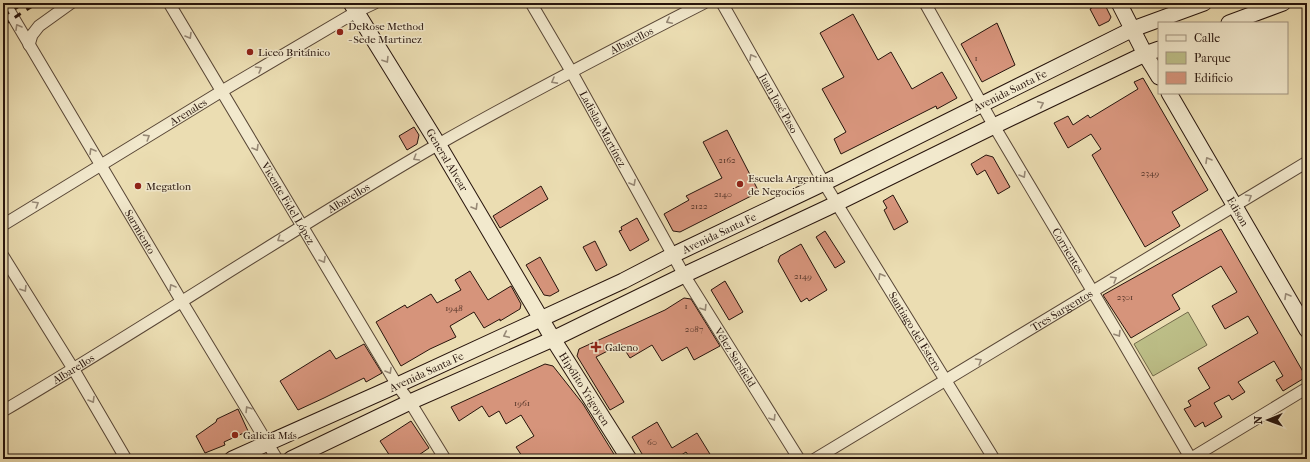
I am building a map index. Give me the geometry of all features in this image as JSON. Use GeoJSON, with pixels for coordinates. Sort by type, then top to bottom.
{"type":"FeatureCollection","features":[{"type":"Feature","properties":{"kind":"main road"},"geometry":{"type":"LineString","coordinates":[[1118,3],[1133,29],[1152,52],[1158,73]]}},
{"type":"Feature","properties":{"kind":"main road","name":"Avenida Santa Fe"},"geometry":{"type":"LineString","coordinates":[[232,459],[623,281],[672,255],[824,183],[1133,29],[1204,3]]}},
{"type":"Feature","properties":{"kind":"main road"},"geometry":{"type":"LineString","coordinates":[[1232,22],[1283,3]]}},
{"type":"Feature","properties":{"kind":"main road","name":"General Alvear"},"geometry":{"type":"LineString","coordinates":[[353,7],[438,144],[541,319]]}},
{"type":"Feature","properties":{"kind":"main road","name":"Avenida Santa Fe"},"geometry":{"type":"LineString","coordinates":[[291,459],[410,402],[553,339],[994,126],[1152,52]]}},
{"type":"Feature","properties":{"kind":"main road","name":"Edison"},"geometry":{"type":"LineString","coordinates":[[1169,94],[1307,330]]}},
{"type":"Feature","properties":{"kind":"main road","name":"Hipólito Yrigoyen"},"geometry":{"type":"LineString","coordinates":[[541,319],[629,459]]}},
{"type":"Feature","properties":{"kind":"street"},"geometry":{"type":"LineString","coordinates":[[29,45],[32,35],[39,26],[71,3]]}},
{"type":"Feature","properties":{"kind":"street","name":"Vicente Fidel López"},"geometry":{"type":"LineString","coordinates":[[169,3],[397,385],[410,402],[446,459]]}},
{"type":"Feature","properties":{"kind":"street","name":"Arenales"},"geometry":{"type":"LineString","coordinates":[[3,225],[222,91],[353,7],[375,3]]}},
{"type":"Feature","properties":{"kind":"street","name":"Ladislao Martínez"},"geometry":{"type":"LineString","coordinates":[[531,3],[571,71],[672,255]]}},
{"type":"Feature","properties":{"kind":"street","name":"Albarellos"},"geometry":{"type":"LineString","coordinates":[[3,411],[74,370],[302,225],[438,144],[571,71],[704,3]]}},
{"type":"Feature","properties":{"kind":"street","name":"Juan José Paso"},"geometry":{"type":"LineString","coordinates":[[722,3],[824,183],[837,203]]}},
{"type":"Feature","properties":{"kind":"street","name":"Corrientes"},"geometry":{"type":"LineString","coordinates":[[925,3],[981,104],[1122,339],[1191,459]]}},
{"type":"Feature","properties":{"kind":"street","name":"Sarmiento"},"geometry":{"type":"LineString","coordinates":[[3,4],[10,12],[100,166],[277,459]]}},
{"type":"Feature","properties":{"kind":"street","name":"Tres Sargentos"},"geometry":{"type":"LineString","coordinates":[[815,459],[1307,162]]}},
{"type":"Feature","properties":{"kind":"street","name":"Santiago del Estero"},"geometry":{"type":"LineString","coordinates":[[837,203],[994,459]]}},
{"type":"Feature","properties":{"kind":"street","name":"Vélez Sarsfield"},"geometry":{"type":"LineString","coordinates":[[672,255],[799,459]]}},
{"type":"Feature","properties":{"kind":"street"},"geometry":{"type":"LineString","coordinates":[[3,256],[74,370],[126,459]]}},
{"type":"Feature","properties":{"kind":"street"},"geometry":{"type":"LineString","coordinates":[[1191,459],[1307,388]]}},
{"type":"Feature","properties":{"kind":"green space"},"geometry":{"type":"Polygon","coordinates":[[[1188,312],[1207,345],[1153,376],[1134,344],[1188,312]]]}},
{"type":"Feature","properties":{"kind":"building"},"geometry":{"type":"Polygon","coordinates":[[[1100,3],[1104,3],[1111,17],[1109,21],[1099,26],[1090,9],[1100,3]]]}},
{"type":"Feature","properties":{"kind":"building"},"geometry":{"type":"Polygon","coordinates":[[[853,14],[878,60],[891,52],[912,89],[942,72],[957,98],[937,109],[936,106],[841,154],[834,139],[846,132],[822,89],[844,77],[820,33],[853,14]]]}},
{"type":"Feature","properties":{"kind":"building"},"geometry":{"type":"Polygon","coordinates":[[[997,23],[1015,65],[982,82],[961,44],[997,23]]]}},
{"type":"Feature","properties":{"kind":"building"},"geometry":{"type":"Polygon","coordinates":[[[1143,78],[1208,190],[1172,212],[1180,226],[1145,247],[1092,155],[1101,149],[1091,134],[1068,148],[1054,123],[1068,116],[1073,125],[1088,115],[1090,118],[1138,89],[1134,82],[1143,78]]]}},
{"type":"Feature","properties":{"kind":"building"},"geometry":{"type":"Polygon","coordinates":[[[414,127],[419,135],[417,144],[407,150],[399,136],[414,127]]]}},
{"type":"Feature","properties":{"kind":"building"},"geometry":{"type":"Polygon","coordinates":[[[727,130],[759,192],[680,232],[673,231],[664,214],[689,200],[686,196],[722,178],[703,142],[727,130]]]}},
{"type":"Feature","properties":{"kind":"building"},"geometry":{"type":"Polygon","coordinates":[[[986,155],[993,157],[1010,187],[998,194],[985,170],[977,175],[971,164],[986,155]]]}},
{"type":"Feature","properties":{"kind":"building"},"geometry":{"type":"Polygon","coordinates":[[[541,186],[548,199],[500,228],[493,216],[541,186]]]}},
{"type":"Feature","properties":{"kind":"building"},"geometry":{"type":"Polygon","coordinates":[[[893,195],[908,222],[894,230],[884,210],[887,208],[883,201],[893,195]]]}},
{"type":"Feature","properties":{"kind":"building"},"geometry":{"type":"Polygon","coordinates":[[[637,218],[649,240],[630,251],[619,231],[622,230],[621,227],[637,218]]]}},
{"type":"Feature","properties":{"kind":"building"},"geometry":{"type":"Polygon","coordinates":[[[1221,229],[1306,377],[1283,391],[1276,380],[1283,376],[1274,361],[1238,382],[1245,392],[1232,400],[1229,395],[1214,403],[1222,417],[1205,427],[1203,422],[1195,427],[1184,409],[1191,406],[1188,401],[1210,388],[1198,368],[1258,333],[1248,316],[1225,329],[1212,306],[1237,292],[1221,266],[1172,295],[1180,309],[1131,338],[1103,295],[1221,229]]]}},
{"type":"Feature","properties":{"kind":"building"},"geometry":{"type":"Polygon","coordinates":[[[825,231],[845,262],[835,268],[816,237],[825,231]]]}},
{"type":"Feature","properties":{"kind":"building"},"geometry":{"type":"Polygon","coordinates":[[[595,241],[607,265],[596,271],[583,247],[595,241]]]}},
{"type":"Feature","properties":{"kind":"building"},"geometry":{"type":"Polygon","coordinates":[[[801,244],[827,290],[809,301],[807,298],[801,302],[778,261],[780,256],[801,244]]]}},
{"type":"Feature","properties":{"kind":"building"},"geometry":{"type":"Polygon","coordinates":[[[540,257],[559,291],[550,296],[544,295],[526,265],[540,257]]]}},
{"type":"Feature","properties":{"kind":"building"},"geometry":{"type":"Polygon","coordinates":[[[470,271],[488,300],[511,286],[521,304],[520,309],[500,321],[500,319],[484,328],[474,312],[450,326],[456,337],[430,349],[401,366],[376,322],[405,305],[407,308],[431,294],[437,303],[461,290],[455,280],[470,271]]]}},
{"type":"Feature","properties":{"kind":"building"},"geometry":{"type":"Polygon","coordinates":[[[725,281],[743,312],[729,320],[711,290],[725,281]]]}},
{"type":"Feature","properties":{"kind":"building"},"geometry":{"type":"Polygon","coordinates":[[[684,298],[691,299],[720,346],[694,360],[687,347],[662,361],[652,345],[630,358],[621,344],[596,357],[624,402],[610,410],[577,356],[579,349],[665,310],[684,298]]]}},
{"type":"Feature","properties":{"kind":"building"},"geometry":{"type":"Polygon","coordinates":[[[364,344],[382,373],[366,382],[364,378],[298,410],[280,381],[330,350],[336,359],[364,344]]]}},
{"type":"Feature","properties":{"kind":"building"},"geometry":{"type":"Polygon","coordinates":[[[545,364],[553,366],[583,404],[617,459],[524,459],[516,447],[534,436],[521,415],[506,424],[499,411],[489,417],[482,406],[459,421],[451,407],[545,364]]]}},
{"type":"Feature","properties":{"kind":"building"},"geometry":{"type":"Polygon","coordinates":[[[238,409],[248,431],[224,442],[225,445],[205,453],[196,436],[216,422],[217,419],[238,409]]]}},
{"type":"Feature","properties":{"kind":"building"},"geometry":{"type":"Polygon","coordinates":[[[411,421],[429,448],[413,459],[392,459],[380,441],[411,421]]]}},
{"type":"Feature","properties":{"kind":"building"},"geometry":{"type":"Polygon","coordinates":[[[657,422],[672,448],[697,433],[713,459],[691,459],[686,452],[675,459],[645,459],[632,437],[657,422]]]}},
{"type":"Feature","properties":{"kind":"railway"},"geometry":{"type":"LineString","coordinates":[[3,16],[24,3]]}},
{"type":"Feature","properties":{"kind":"railway"},"geometry":{"type":"LineString","coordinates":[[3,25],[37,3]]}},
{"type":"Feature","properties":{"kind":"place","name":"DeRose Method - Sede Martinez"},"geometry":{"type":"Point","coordinates":[340,32]}},
{"type":"Feature","properties":{"kind":"place","name":"Liceo Británico"},"geometry":{"type":"Point","coordinates":[250,52]}},
{"type":"Feature","properties":{"kind":"place","name":"Escuela Argentina de Negocios"},"geometry":{"type":"Point","coordinates":[740,184]}},
{"type":"Feature","properties":{"kind":"place","name":"Megatlon"},"geometry":{"type":"Point","coordinates":[138,186]}},
{"type":"Feature","properties":{"kind":"place","name":"Galeno"},"geometry":{"type":"Point","coordinates":[596,347]}},
{"type":"Feature","properties":{"kind":"place","name":"Galicia Más"},"geometry":{"type":"Point","coordinates":[235,435]}}]}
